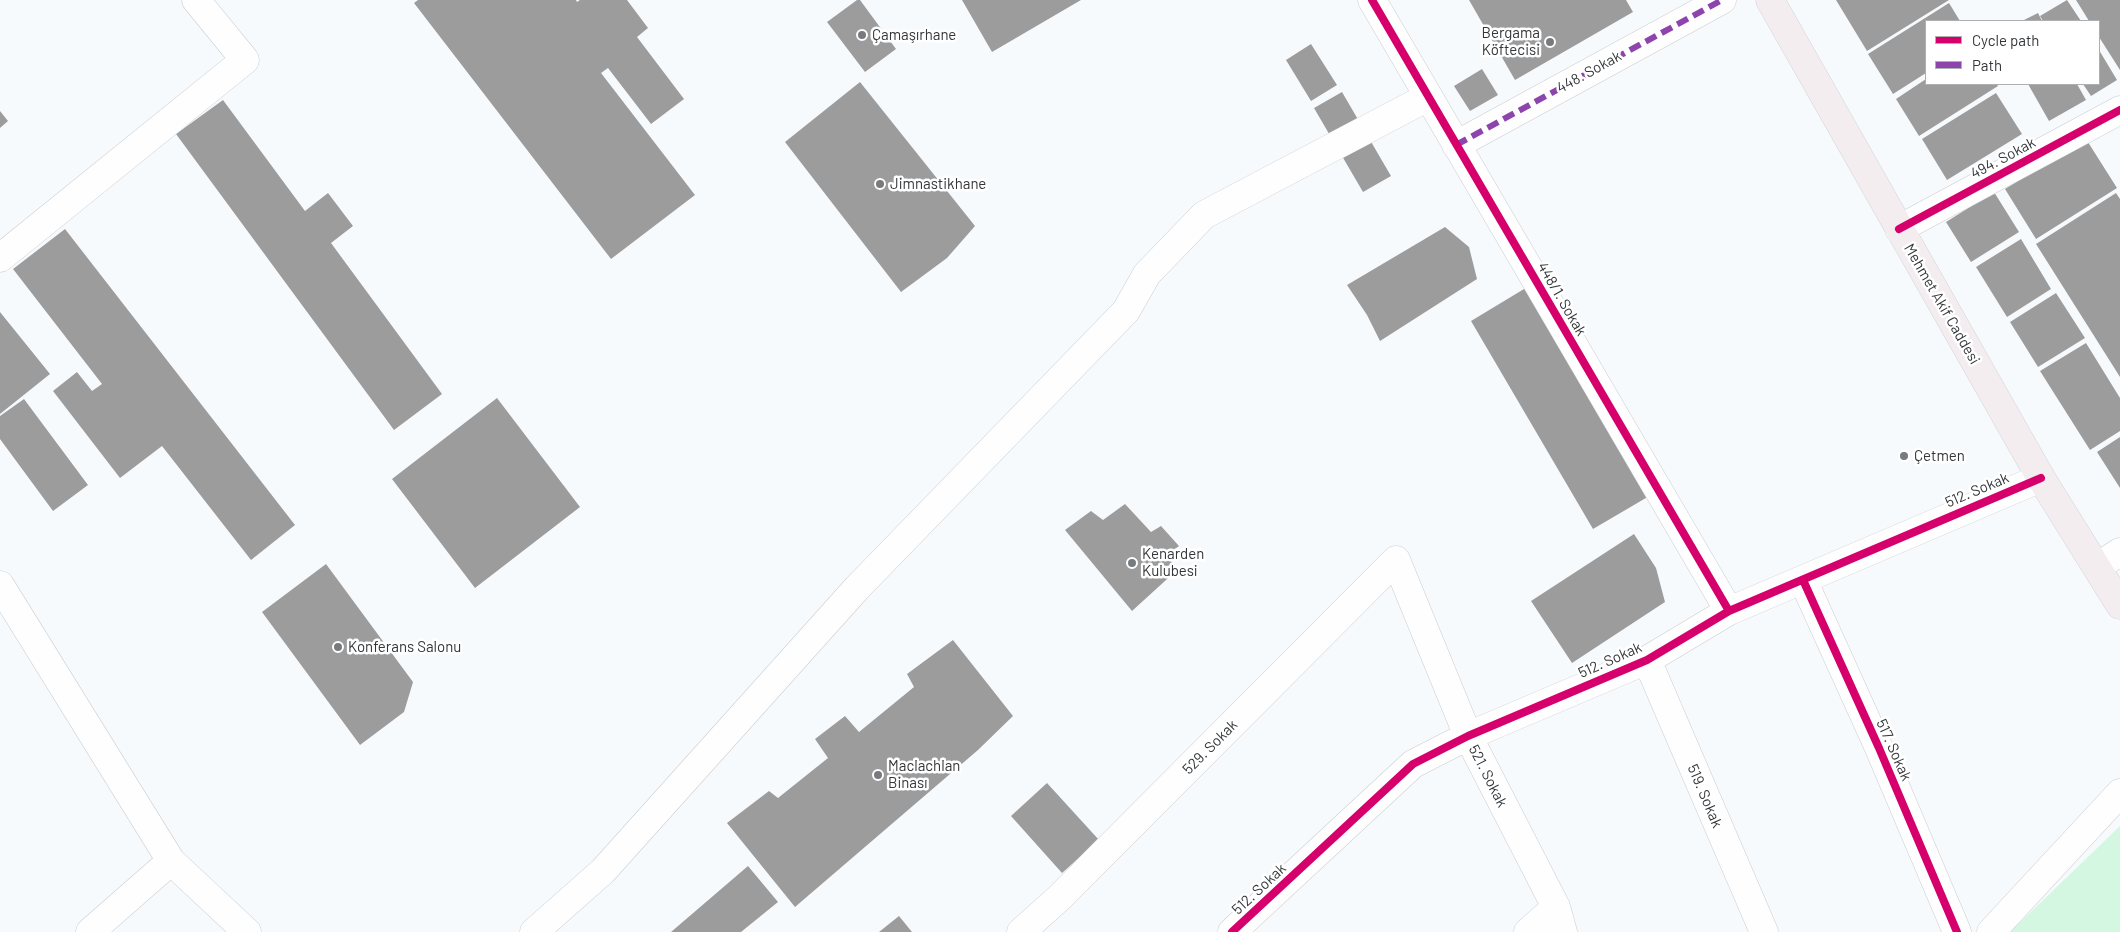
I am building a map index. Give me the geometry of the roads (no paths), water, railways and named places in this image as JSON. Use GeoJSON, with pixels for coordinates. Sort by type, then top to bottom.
{"type":"FeatureCollection","features":[{"type":"Feature","properties":{"kind":"main road","name":"Mehmet Akif Caddesi"},"geometry":{"type":"LineString","coordinates":[[1770,0],[2041,478],[2120,605]]}},
{"type":"Feature","properties":{"kind":"street"},"geometry":{"type":"LineString","coordinates":[[0,258],[244,60],[196,0]]}},
{"type":"Feature","properties":{"kind":"street","name":"448/1. Sokak"},"geometry":{"type":"LineString","coordinates":[[1372,0],[1729,612]]}},
{"type":"Feature","properties":{"kind":"street","name":"448. Sokak"},"geometry":{"type":"LineString","coordinates":[[1456,145],[1722,0]]}},
{"type":"Feature","properties":{"kind":"street"},"geometry":{"type":"LineString","coordinates":[[534,932],[604,871],[857,588],[1126,311],[1147,274],[1204,215],[1428,96]]}},
{"type":"Feature","properties":{"kind":"street","name":"494. Sokak"},"geometry":{"type":"LineString","coordinates":[[1899,229],[2120,110]]}},
{"type":"Feature","properties":{"kind":"street","name":"512. Sokak"},"geometry":{"type":"LineString","coordinates":[[1232,932],[1413,764],[1468,736],[1647,660],[1729,612],[2041,478]]}},
{"type":"Feature","properties":{"kind":"street"},"geometry":{"type":"LineString","coordinates":[[2097,567],[2120,552]]}},
{"type":"Feature","properties":{"kind":"street","name":"521. Sokak"},"geometry":{"type":"LineString","coordinates":[[1396,560],[1468,736],[1559,919]]}},
{"type":"Feature","properties":{"kind":"street","name":"529. Sokak"},"geometry":{"type":"LineString","coordinates":[[1021,932],[1073,884],[1396,560]]}},
{"type":"Feature","properties":{"kind":"street","name":"517. Sokak"},"geometry":{"type":"LineString","coordinates":[[1803,580],[1879,748],[1957,932]]}},
{"type":"Feature","properties":{"kind":"street"},"geometry":{"type":"LineString","coordinates":[[0,585],[171,861],[247,932]]}},
{"type":"Feature","properties":{"kind":"street","name":"519. Sokak"},"geometry":{"type":"LineString","coordinates":[[1647,660],[1764,932]]}},
{"type":"Feature","properties":{"kind":"street"},"geometry":{"type":"LineString","coordinates":[[1991,932],[2120,793]]}},
{"type":"Feature","properties":{"kind":"street"},"geometry":{"type":"LineString","coordinates":[[90,932],[171,861]]}},
{"type":"Feature","properties":{"kind":"street"},"geometry":{"type":"LineString","coordinates":[[1528,932],[1559,919]]}},
{"type":"Feature","properties":{"kind":"place","name":"Çamaşırhane"},"geometry":{"type":"Point","coordinates":[862,35]}},
{"type":"Feature","properties":{"kind":"place","name":"Bergama Köftecisi"},"geometry":{"type":"Point","coordinates":[1550,42]}},
{"type":"Feature","properties":{"kind":"place","name":"Jimnastikhane"},"geometry":{"type":"Point","coordinates":[880,184]}},
{"type":"Feature","properties":{"kind":"place","name":"Çetmen"},"geometry":{"type":"Point","coordinates":[1904,456]}},
{"type":"Feature","properties":{"kind":"place","name":"Kenarden Kulubesi"},"geometry":{"type":"Point","coordinates":[1132,563]}},
{"type":"Feature","properties":{"kind":"place","name":"Konferans Salonu"},"geometry":{"type":"Point","coordinates":[338,647]}},
{"type":"Feature","properties":{"kind":"place","name":"Maclachlan Binası"},"geometry":{"type":"Point","coordinates":[878,775]}}]}
